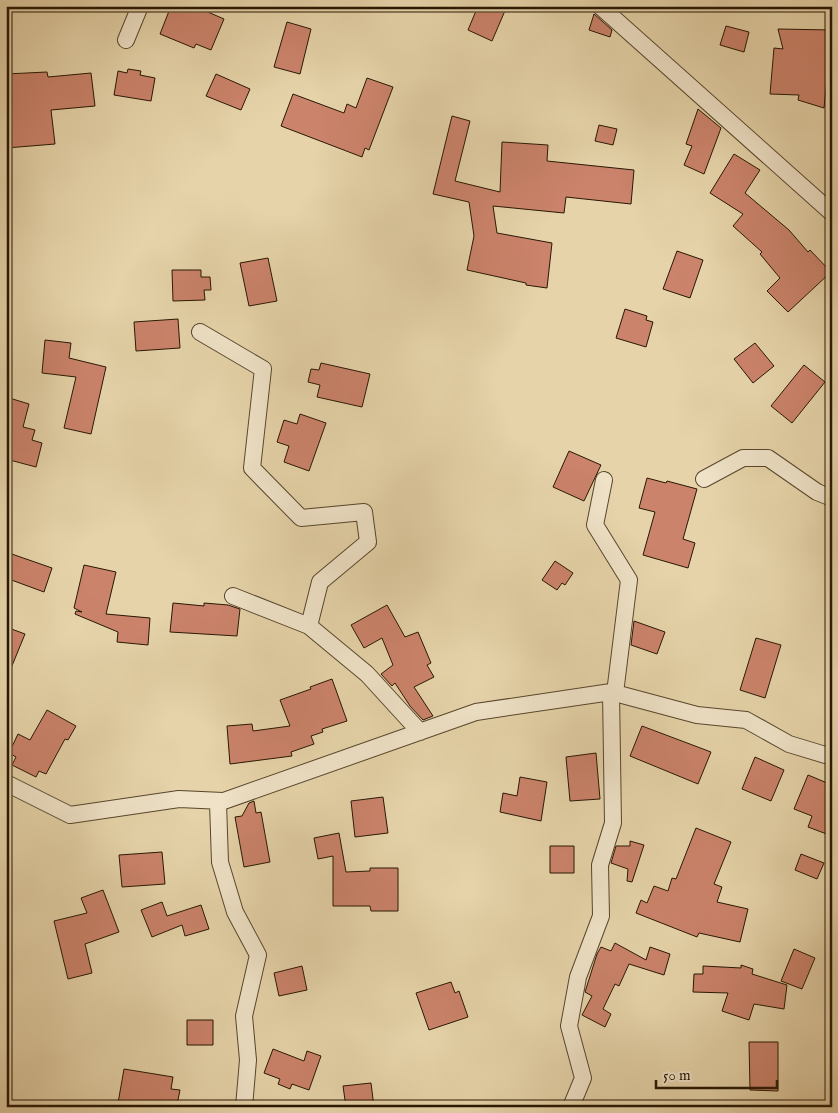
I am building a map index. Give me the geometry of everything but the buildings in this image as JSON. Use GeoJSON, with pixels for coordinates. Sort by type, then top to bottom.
{"type":"FeatureCollection","features":[{"type":"Feature","properties":{"kind":"street"},"geometry":{"type":"LineString","coordinates":[[126,40],[140,6]]}},
{"type":"Feature","properties":{"kind":"street"},"geometry":{"type":"LineString","coordinates":[[600,6],[832,213]]}},
{"type":"Feature","properties":{"kind":"street"},"geometry":{"type":"LineString","coordinates":[[200,332],[263,369],[252,468],[301,518],[364,512],[368,542],[320,582],[309,626]]}},
{"type":"Feature","properties":{"kind":"street"},"geometry":{"type":"LineString","coordinates":[[704,480],[743,458],[768,458],[817,492],[832,498]]}},
{"type":"Feature","properties":{"kind":"street"},"geometry":{"type":"LineString","coordinates":[[571,1107],[583,1078],[568,1026],[578,977],[601,916],[600,864],[613,823],[613,693],[629,580],[595,525],[604,480]]}},
{"type":"Feature","properties":{"kind":"street"},"geometry":{"type":"LineString","coordinates":[[233,596],[309,626],[367,674],[420,732]]}},
{"type":"Feature","properties":{"kind":"street"},"geometry":{"type":"LineString","coordinates":[[244,1107],[248,1060],[244,1016],[258,956],[235,912],[220,862],[218,803],[476,712],[613,693],[697,715],[746,720],[789,744],[832,757]]}},
{"type":"Feature","properties":{"kind":"street"},"geometry":{"type":"LineString","coordinates":[[6,783],[70,815],[179,799],[223,801]]}}]}
